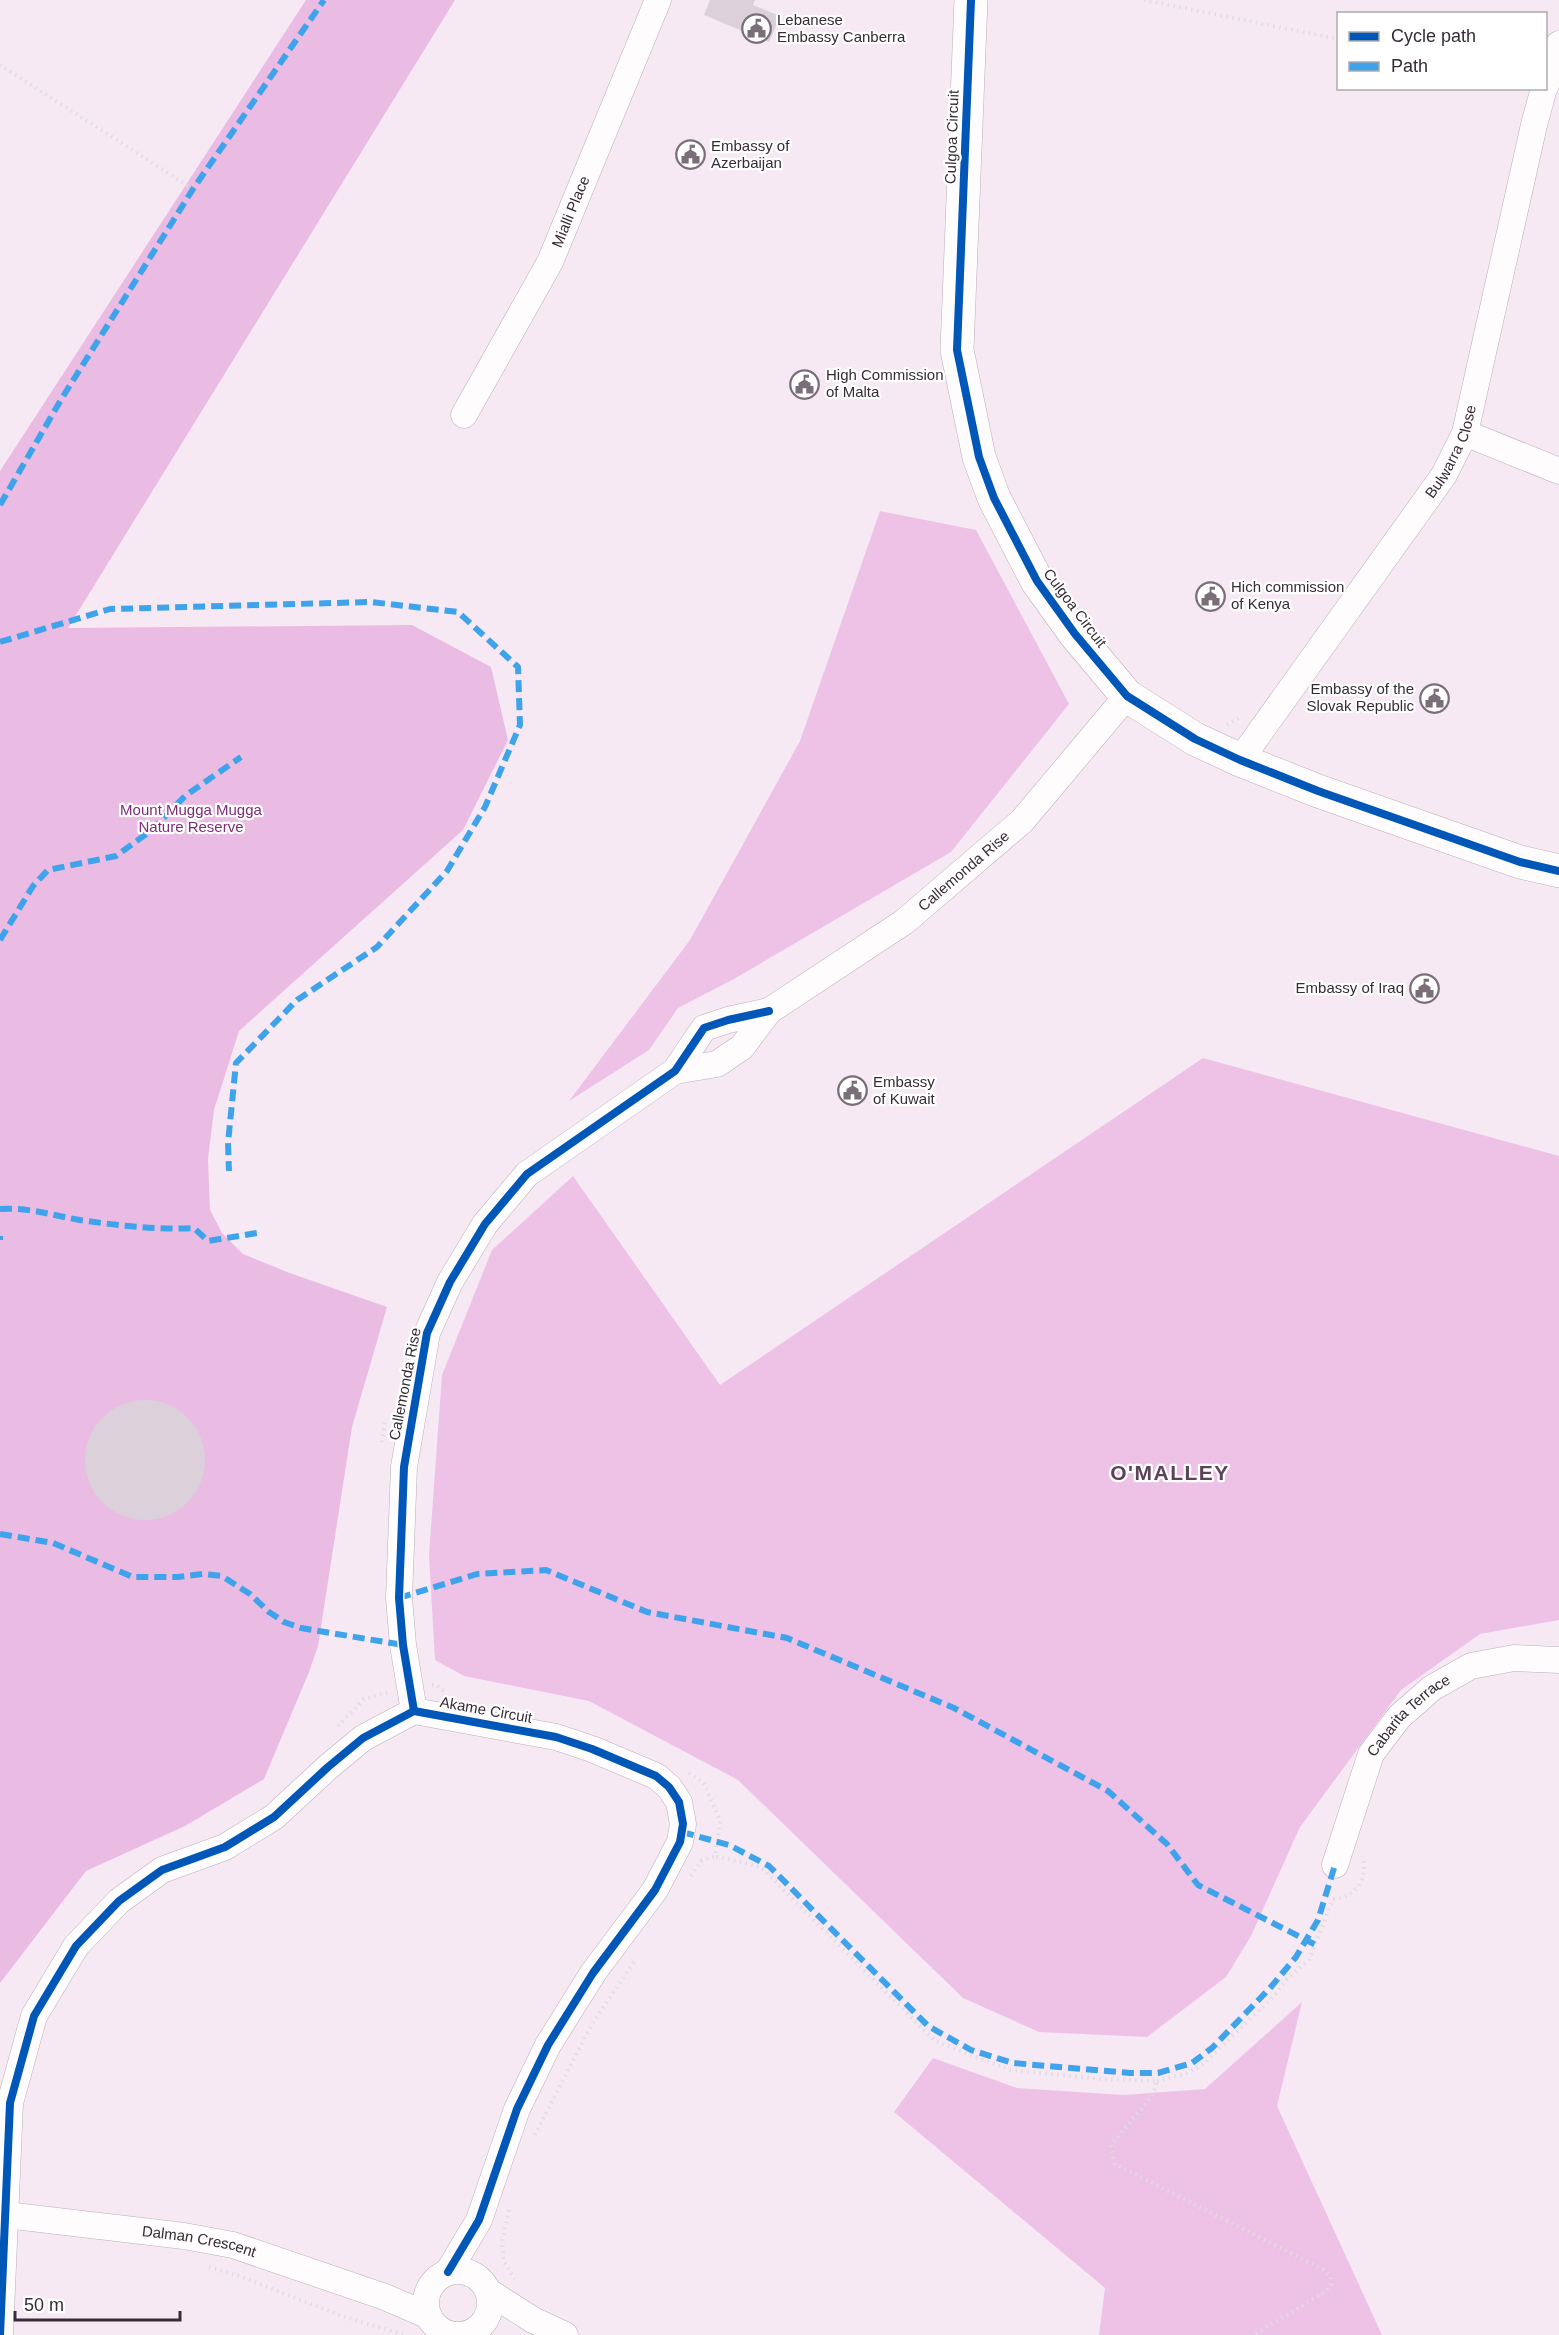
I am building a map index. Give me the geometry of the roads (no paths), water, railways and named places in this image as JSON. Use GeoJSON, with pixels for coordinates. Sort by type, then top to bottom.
{"type":"FeatureCollection","features":[{"type":"Feature","properties":{"kind":"street","name":"Mialli Place"},"geometry":{"type":"LineString","coordinates":[[464,415],[550,262],[658,0]]}},
{"type":"Feature","properties":{"kind":"street","name":"Culgoa Circuit"},"geometry":{"type":"LineString","coordinates":[[971,0],[957,350],[979,457],[994,498],[1036,581],[1075,634],[1128,696],[1195,739],[1239,760],[1318,791],[1520,862],[1559,871]]}},
{"type":"Feature","properties":{"kind":"street","name":"Bulwarra Close"},"geometry":{"type":"LineString","coordinates":[[1239,760],[1444,475],[1465,432],[1534,125],[1549,85],[1559,44]]}},
{"type":"Feature","properties":{"kind":"street"},"geometry":{"type":"LineString","coordinates":[[1465,432],[1559,471]]}},
{"type":"Feature","properties":{"kind":"street","name":"Callemonda Rise"},"geometry":{"type":"LineString","coordinates":[[675,1071],[717,1064],[742,1047],[769,1011],[904,922],[1022,821],[1128,696]]}},
{"type":"Feature","properties":{"kind":"street","name":"Callemonda Rise"},"geometry":{"type":"LineString","coordinates":[[401,1693],[403,1645],[399,1598],[404,1467],[427,1333],[450,1282],[484,1224],[527,1174],[675,1071],[704,1028],[769,1011]]}},
{"type":"Feature","properties":{"kind":"street","name":"Cabarita Terrace"},"geometry":{"type":"LineString","coordinates":[[1335,1864],[1371,1754],[1399,1717],[1432,1688],[1472,1666],[1514,1658],[1559,1660]]}},
{"type":"Feature","properties":{"kind":"street"},"geometry":{"type":"LineString","coordinates":[[0,2335],[10,2103],[34,2016],[76,1946],[119,1900],[162,1870],[225,1847],[274,1817],[363,1738],[401,1693]]}},
{"type":"Feature","properties":{"kind":"street","name":"Akame Circuit"},"geometry":{"type":"LineString","coordinates":[[401,1693],[556,1737],[646,1771],[669,1787],[679,1802],[683,1824],[680,1842],[655,1890],[593,1973],[548,2045],[517,2109],[478,2220],[440,2278]]}},
{"type":"Feature","properties":{"kind":"street","name":"Dalman Crescent"},"geometry":{"type":"LineString","coordinates":[[6,2215],[184,2236],[233,2246],[386,2298],[434,2325]]}},
{"type":"Feature","properties":{"kind":"street","name":"Akame Circuit"},"geometry":{"type":"LineString","coordinates":[[478,2220],[492,2291]]}},
{"type":"Feature","properties":{"kind":"street"},"geometry":{"type":"LineString","coordinates":[[386,2298],[440,2278],[468,2271],[533,2320],[565,2335]]}},
{"type":"Feature","properties":{"kind":"street"},"geometry":{"type":"LineString","coordinates":[[440,2278],[426,2305],[434,2325],[453,2335],[533,2320]]}},
{"type":"Feature","properties":{"kind":"street"},"geometry":{"type":"LineString","coordinates":[[474,2331],[490,2310],[492,2291]]}},
{"type":"Feature","properties":{"kind":"place","name":"Lebanese Embassy Canberra"},"geometry":{"type":"Point","coordinates":[756,29]}},
{"type":"Feature","properties":{"kind":"place","name":"Embassy of Azerbaijan"},"geometry":{"type":"Point","coordinates":[690,155]}},
{"type":"Feature","properties":{"kind":"place","name":"High Commission of Malta"},"geometry":{"type":"Point","coordinates":[805,384]}},
{"type":"Feature","properties":{"kind":"place","name":"Hich commission of Kenya"},"geometry":{"type":"Point","coordinates":[1210,596]}},
{"type":"Feature","properties":{"kind":"place","name":"Embassy of the Slovak Republic"},"geometry":{"type":"Point","coordinates":[1435,698]}},
{"type":"Feature","properties":{"kind":"place","name":"Embassy of Iraq"},"geometry":{"type":"Point","coordinates":[1425,988]}},
{"type":"Feature","properties":{"kind":"place","name":"Embassy of Kuwait"},"geometry":{"type":"Point","coordinates":[852,1091]}},
{"type":"Feature","properties":{"kind":"district","name":"O'MALLEY"},"geometry":{"type":"Point","coordinates":[1170,1473]}},
{"type":"Feature","properties":{"kind":"park label","name":"Mount Mugga Mugga Nature Reserve"},"geometry":{"type":"Point","coordinates":[191,818]}}]}
